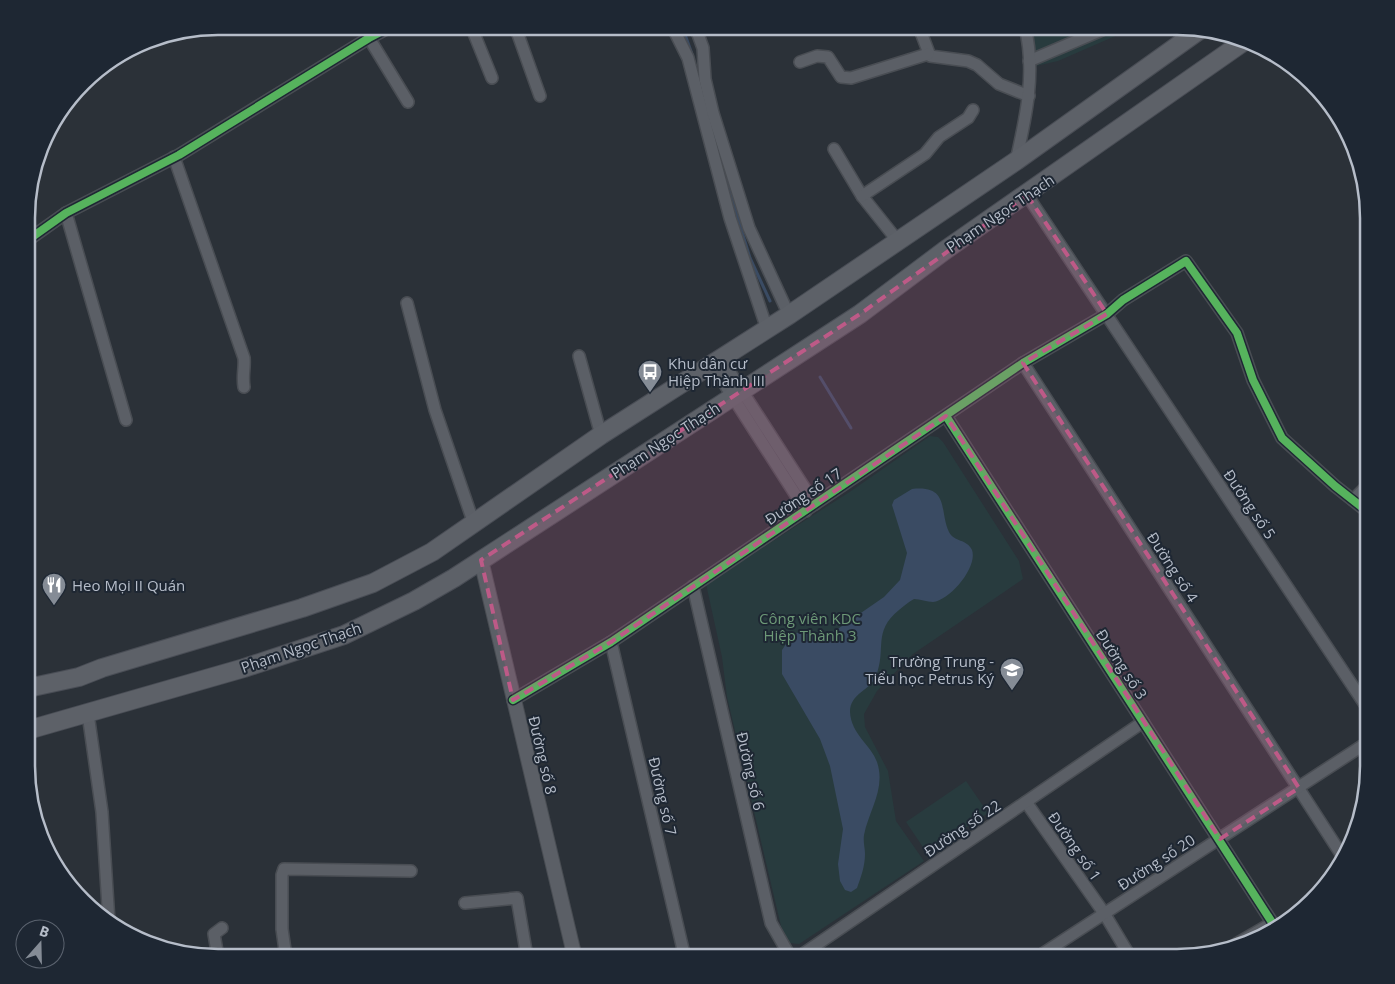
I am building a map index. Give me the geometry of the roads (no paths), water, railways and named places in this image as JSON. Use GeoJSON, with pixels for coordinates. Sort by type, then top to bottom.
{"type":"FeatureCollection","features":[{"type":"Feature","properties":{"kind":"main road"},"geometry":{"type":"LineString","coordinates":[[35,686],[78,677],[102,668],[302,608],[373,583],[432,552],[601,435],[789,316],[1016,161],[1192,35]]}},
{"type":"Feature","properties":{"kind":"main road","name":"Phạm Ngọc Thạch"},"geometry":{"type":"LineString","coordinates":[[35,728],[88,714],[344,635],[414,601],[481,560],[860,314],[944,251],[1027,195],[1238,46]]}},
{"type":"Feature","properties":{"kind":"street"},"geometry":{"type":"LineString","coordinates":[[35,235],[66,213],[174,157],[375,35]]}},
{"type":"Feature","properties":{"kind":"street"},"geometry":{"type":"LineString","coordinates":[[475,35],[492,78]]}},
{"type":"Feature","properties":{"kind":"street"},"geometry":{"type":"LineString","coordinates":[[518,35],[540,96]]}},
{"type":"Feature","properties":{"kind":"street"},"geometry":{"type":"LineString","coordinates":[[676,35],[688,58],[730,218],[767,329]]}},
{"type":"Feature","properties":{"kind":"street"},"geometry":{"type":"LineString","coordinates":[[699,35],[703,48],[705,79],[713,114],[749,228],[789,316]]}},
{"type":"Feature","properties":{"kind":"street"},"geometry":{"type":"LineString","coordinates":[[922,35],[928,54],[932,57],[968,61],[977,65],[999,84],[1029,96]]}},
{"type":"Feature","properties":{"kind":"street"},"geometry":{"type":"LineString","coordinates":[[1016,161],[1029,96],[1029,61],[1026,35]]}},
{"type":"Feature","properties":{"kind":"street"},"geometry":{"type":"LineString","coordinates":[[1029,61],[1090,35]]}},
{"type":"Feature","properties":{"kind":"street"},"geometry":{"type":"LineString","coordinates":[[369,38],[408,102]]}},
{"type":"Feature","properties":{"kind":"street"},"geometry":{"type":"LineString","coordinates":[[800,62],[817,56],[828,57],[841,76],[851,78],[928,54]]}},
{"type":"Feature","properties":{"kind":"street"},"geometry":{"type":"LineString","coordinates":[[862,196],[925,154],[939,137],[968,118],[973,110]]}},
{"type":"Feature","properties":{"kind":"street"},"geometry":{"type":"LineString","coordinates":[[834,149],[862,196],[898,240]]}},
{"type":"Feature","properties":{"kind":"street"},"geometry":{"type":"LineString","coordinates":[[174,157],[244,358],[245,366],[242,374],[244,387]]}},
{"type":"Feature","properties":{"kind":"street","name":"Đường số 5"},"geometry":{"type":"LineString","coordinates":[[1027,195],[1360,697]]}},
{"type":"Feature","properties":{"kind":"street"},"geometry":{"type":"LineString","coordinates":[[66,213],[126,420]]}},
{"type":"Feature","properties":{"kind":"street","name":"Đường số 17"},"geometry":{"type":"LineString","coordinates":[[513,700],[611,642],[1023,363],[1107,314],[1123,300],[1186,261],[1237,333],[1253,380],[1282,438],[1353,500]]}},
{"type":"Feature","properties":{"kind":"street"},"geometry":{"type":"LineString","coordinates":[[407,303],[435,410],[474,524]]}},
{"type":"Feature","properties":{"kind":"street"},"geometry":{"type":"LineString","coordinates":[[579,356],[601,435]]}},
{"type":"Feature","properties":{"kind":"street"},"geometry":{"type":"LineString","coordinates":[[717,363],[810,507]]}},
{"type":"Feature","properties":{"kind":"street","name":"Đường số 4"},"geometry":{"type":"LineString","coordinates":[[1023,363],[1339,851]]}},
{"type":"Feature","properties":{"kind":"street","name":"Đường số 3"},"geometry":{"type":"LineString","coordinates":[[946,416],[1272,923]]}},
{"type":"Feature","properties":{"kind":"street"},"geometry":{"type":"LineString","coordinates":[[1360,493],[1353,500],[1360,506]]}},
{"type":"Feature","properties":{"kind":"street","name":"Đường số 8"},"geometry":{"type":"LineString","coordinates":[[481,560],[572,949]]}},
{"type":"Feature","properties":{"kind":"street","name":"Đường số 6"},"geometry":{"type":"LineString","coordinates":[[693,586],[771,923],[786,949]]}},
{"type":"Feature","properties":{"kind":"street","name":"Đường số 7"},"geometry":{"type":"LineString","coordinates":[[611,642],[683,949]]}},
{"type":"Feature","properties":{"kind":"street"},"geometry":{"type":"LineString","coordinates":[[88,714],[102,812],[108,912]]}},
{"type":"Feature","properties":{"kind":"street","name":"Đường số 22"},"geometry":{"type":"LineString","coordinates":[[810,949],[1143,722]]}},
{"type":"Feature","properties":{"kind":"street","name":"Đường số 20"},"geometry":{"type":"LineString","coordinates":[[1050,949],[1360,747]]}},
{"type":"Feature","properties":{"kind":"street","name":"Đường số 1"},"geometry":{"type":"LineString","coordinates":[[1026,802],[1104,913],[1126,949]]}},
{"type":"Feature","properties":{"kind":"street"},"geometry":{"type":"LineString","coordinates":[[285,949],[282,929],[282,875],[284,870],[411,871]]}},
{"type":"Feature","properties":{"kind":"street"},"geometry":{"type":"LineString","coordinates":[[465,904],[518,899],[526,949]]}},
{"type":"Feature","properties":{"kind":"street"},"geometry":{"type":"LineString","coordinates":[[217,949],[214,934],[222,928]]}},
{"type":"Feature","properties":{"kind":"water"},"geometry":{"type":"Polygon","coordinates":[[[912,489],[924,489],[938,495],[949,532],[970,546],[973,557],[971,565],[961,582],[947,595],[933,602],[914,599],[891,618],[883,633],[876,676],[853,700],[850,712],[851,720],[857,733],[877,762],[879,781],[876,799],[864,835],[865,858],[862,871],[857,888],[851,892],[845,890],[840,881],[838,864],[843,829],[830,766],[820,739],[782,674],[782,650],[792,635],[800,632],[829,635],[884,597],[900,580],[907,553],[892,505],[894,500],[912,489]]]}},
{"type":"Feature","properties":{"kind":"waterway"},"geometry":{"type":"LineString","coordinates":[[685,35],[692,54]]}},
{"type":"Feature","properties":{"kind":"waterway"},"geometry":{"type":"LineString","coordinates":[[719,156],[750,258],[770,301]]}},
{"type":"Feature","properties":{"kind":"waterway"},"geometry":{"type":"LineString","coordinates":[[820,377],[851,428]]}},
{"type":"Feature","properties":{"kind":"place","name":"Khu dân cư Hiệp Thành III"},"geometry":{"type":"Point","coordinates":[650,393]}},
{"type":"Feature","properties":{"kind":"place","name":"Heo Mọi II Quán"},"geometry":{"type":"Point","coordinates":[54,606]}},
{"type":"Feature","properties":{"kind":"place","name":"Trường Trung - Tiểu học Petrus Ký"},"geometry":{"type":"Point","coordinates":[1012,691]}},
{"type":"Feature","properties":{"kind":"park label","name":"Công viên KDC Hiệp Thành 3"},"geometry":{"type":"Point","coordinates":[810,626]}}]}
